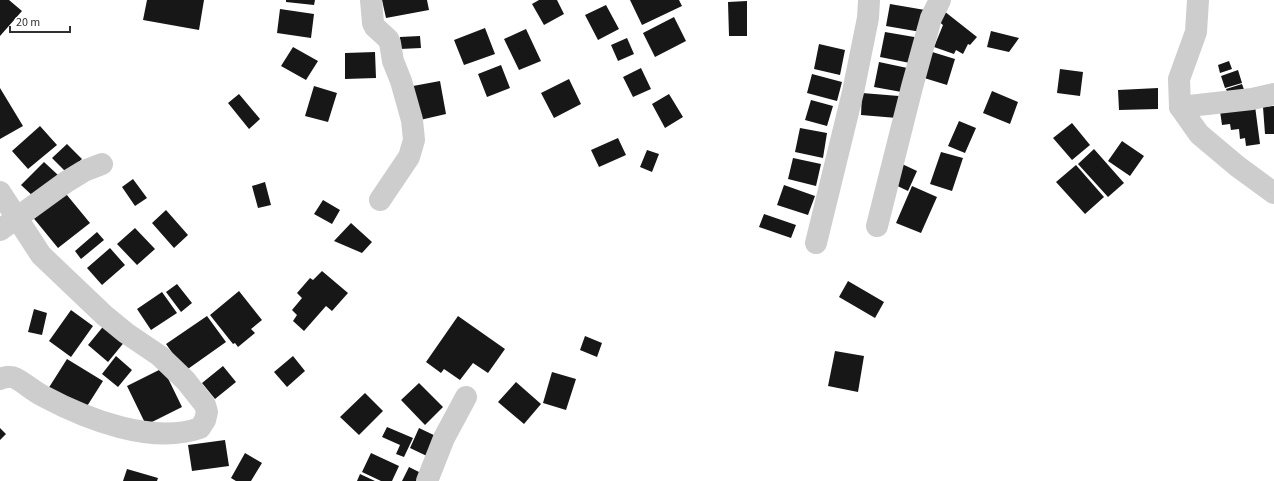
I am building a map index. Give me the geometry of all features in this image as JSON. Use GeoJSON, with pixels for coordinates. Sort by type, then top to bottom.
{"type":"FeatureCollection","features":[{"type":"Feature","properties":{"kind":"street"},"geometry":{"type":"LineString","coordinates":[[371,0],[373,23],[390,43],[393,61],[401,81],[412,120],[414,140],[409,157],[380,200]]}},
{"type":"Feature","properties":{"kind":"street"},"geometry":{"type":"LineString","coordinates":[[816,243],[853,92],[868,18],[869,0]]}},
{"type":"Feature","properties":{"kind":"street"},"geometry":{"type":"LineString","coordinates":[[877,226],[933,11],[940,0]]}},
{"type":"Feature","properties":{"kind":"street"},"geometry":{"type":"LineString","coordinates":[[1198,0],[1196,32],[1179,79],[1180,107],[1199,134],[1237,166],[1274,193]]}},
{"type":"Feature","properties":{"kind":"street"},"geometry":{"type":"LineString","coordinates":[[1180,107],[1252,99],[1274,94]]}},
{"type":"Feature","properties":{"kind":"street"},"geometry":{"type":"LineString","coordinates":[[8,224],[66,182],[84,171],[102,164]]}},
{"type":"Feature","properties":{"kind":"street"},"geometry":{"type":"LineString","coordinates":[[0,192],[8,224],[104,315],[126,333],[160,356],[171,366],[191,387],[205,405],[207,412],[205,420],[200,428],[186,432],[155,433],[128,430],[89,418],[68,409],[41,395],[13,377],[2,377],[0,379]]}},
{"type":"Feature","properties":{"kind":"street"},"geometry":{"type":"LineString","coordinates":[[428,481],[444,438],[466,397]]}},
{"type":"Feature","properties":{"kind":"building"},"geometry":{"type":"Polygon","coordinates":[[[0,0],[9,0],[22,11],[0,36],[0,0]]]}},
{"type":"Feature","properties":{"kind":"building"},"geometry":{"type":"Polygon","coordinates":[[[147,0],[204,0],[199,30],[143,20],[147,0]]]}},
{"type":"Feature","properties":{"kind":"building"},"geometry":{"type":"Polygon","coordinates":[[[286,0],[315,0],[314,5],[286,2],[286,0]]]}},
{"type":"Feature","properties":{"kind":"building"},"geometry":{"type":"Polygon","coordinates":[[[382,0],[427,0],[429,10],[386,18],[382,0]]]}},
{"type":"Feature","properties":{"kind":"building"},"geometry":{"type":"Polygon","coordinates":[[[539,0],[557,0],[564,14],[544,25],[532,4],[539,0]]]}},
{"type":"Feature","properties":{"kind":"building"},"geometry":{"type":"Polygon","coordinates":[[[630,0],[679,0],[682,6],[642,25],[630,0]]]}},
{"type":"Feature","properties":{"kind":"building"},"geometry":{"type":"Polygon","coordinates":[[[747,1],[747,36],[729,36],[728,2],[747,1]]]}},
{"type":"Feature","properties":{"kind":"building"},"geometry":{"type":"Polygon","coordinates":[[[890,4],[925,10],[921,32],[886,26],[890,4]]]}},
{"type":"Feature","properties":{"kind":"building"},"geometry":{"type":"Polygon","coordinates":[[[606,5],[619,29],[598,40],[585,15],[606,5]]]}},
{"type":"Feature","properties":{"kind":"building"},"geometry":{"type":"Polygon","coordinates":[[[280,9],[314,14],[311,38],[277,33],[280,9]]]}},
{"type":"Feature","properties":{"kind":"building"},"geometry":{"type":"Polygon","coordinates":[[[944,11],[977,37],[970,45],[968,44],[963,54],[956,50],[954,54],[934,47],[943,25],[937,20],[944,11]]]}},
{"type":"Feature","properties":{"kind":"building"},"geometry":{"type":"Polygon","coordinates":[[[674,17],[686,41],[655,57],[643,33],[674,17]]]}},
{"type":"Feature","properties":{"kind":"building"},"geometry":{"type":"Polygon","coordinates":[[[485,28],[495,54],[464,65],[454,40],[485,28]]]}},
{"type":"Feature","properties":{"kind":"building"},"geometry":{"type":"Polygon","coordinates":[[[526,29],[541,61],[519,70],[504,39],[526,29]]]}},
{"type":"Feature","properties":{"kind":"building"},"geometry":{"type":"Polygon","coordinates":[[[991,31],[1019,38],[1009,52],[987,47],[991,31]]]}},
{"type":"Feature","properties":{"kind":"building"},"geometry":{"type":"Polygon","coordinates":[[[885,32],[920,38],[915,64],[880,57],[885,32]]]}},
{"type":"Feature","properties":{"kind":"building"},"geometry":{"type":"Polygon","coordinates":[[[420,36],[421,48],[400,49],[400,37],[420,36]]]}},
{"type":"Feature","properties":{"kind":"building"},"geometry":{"type":"Polygon","coordinates":[[[627,38],[634,54],[618,61],[611,45],[627,38]]]}},
{"type":"Feature","properties":{"kind":"building"},"geometry":{"type":"Polygon","coordinates":[[[819,44],[845,50],[840,75],[814,69],[819,44]]]}},
{"type":"Feature","properties":{"kind":"building"},"geometry":{"type":"Polygon","coordinates":[[[293,47],[318,61],[306,80],[281,66],[293,47]]]}},
{"type":"Feature","properties":{"kind":"building"},"geometry":{"type":"Polygon","coordinates":[[[929,51],[955,59],[947,85],[921,77],[929,51]]]}},
{"type":"Feature","properties":{"kind":"building"},"geometry":{"type":"Polygon","coordinates":[[[375,52],[376,78],[345,79],[345,53],[375,52]]]}},
{"type":"Feature","properties":{"kind":"building"},"geometry":{"type":"Polygon","coordinates":[[[1229,61],[1232,69],[1220,73],[1218,65],[1229,61]]]}},
{"type":"Feature","properties":{"kind":"building"},"geometry":{"type":"Polygon","coordinates":[[[879,62],[912,69],[907,93],[874,87],[879,62]]]}},
{"type":"Feature","properties":{"kind":"building"},"geometry":{"type":"Polygon","coordinates":[[[501,65],[510,88],[487,97],[478,74],[501,65]]]}},
{"type":"Feature","properties":{"kind":"building"},"geometry":{"type":"Polygon","coordinates":[[[641,68],[651,89],[633,97],[623,77],[641,68]]]}},
{"type":"Feature","properties":{"kind":"building"},"geometry":{"type":"Polygon","coordinates":[[[1060,69],[1083,72],[1080,96],[1057,93],[1060,69]]]}},
{"type":"Feature","properties":{"kind":"building"},"geometry":{"type":"Polygon","coordinates":[[[1238,70],[1242,83],[1225,88],[1221,76],[1238,70]]]}},
{"type":"Feature","properties":{"kind":"building"},"geometry":{"type":"Polygon","coordinates":[[[812,74],[842,82],[837,101],[807,93],[812,74]]]}},
{"type":"Feature","properties":{"kind":"building"},"geometry":{"type":"Polygon","coordinates":[[[569,79],[581,104],[554,118],[541,93],[569,79]]]}},
{"type":"Feature","properties":{"kind":"building"},"geometry":{"type":"Polygon","coordinates":[[[440,81],[446,114],[420,120],[413,86],[440,81]]]}},
{"type":"Feature","properties":{"kind":"building"},"geometry":{"type":"Polygon","coordinates":[[[1242,84],[1246,95],[1230,101],[1226,89],[1242,84]]]}},
{"type":"Feature","properties":{"kind":"building"},"geometry":{"type":"Polygon","coordinates":[[[314,86],[337,93],[328,122],[305,116],[314,86]]]}},
{"type":"Feature","properties":{"kind":"building"},"geometry":{"type":"Polygon","coordinates":[[[0,88],[23,126],[0,139],[0,88]]]}},
{"type":"Feature","properties":{"kind":"building"},"geometry":{"type":"Polygon","coordinates":[[[1158,88],[1158,109],[1119,110],[1118,90],[1158,88]]]}},
{"type":"Feature","properties":{"kind":"building"},"geometry":{"type":"Polygon","coordinates":[[[992,91],[1018,102],[1010,124],[983,113],[992,91]]]}},
{"type":"Feature","properties":{"kind":"building"},"geometry":{"type":"Polygon","coordinates":[[[862,93],[899,96],[897,118],[861,115],[862,93]]]}},
{"type":"Feature","properties":{"kind":"building"},"geometry":{"type":"Polygon","coordinates":[[[239,94],[260,119],[249,129],[228,103],[239,94]]]}},
{"type":"Feature","properties":{"kind":"building"},"geometry":{"type":"Polygon","coordinates":[[[669,94],[683,117],[665,128],[652,104],[669,94]]]}},
{"type":"Feature","properties":{"kind":"building"},"geometry":{"type":"Polygon","coordinates":[[[811,100],[833,106],[827,126],[805,120],[811,100]]]}},
{"type":"Feature","properties":{"kind":"building"},"geometry":{"type":"Polygon","coordinates":[[[1255,106],[1260,144],[1246,146],[1245,138],[1240,139],[1239,129],[1231,130],[1230,124],[1222,125],[1220,111],[1255,106]]]}},
{"type":"Feature","properties":{"kind":"building"},"geometry":{"type":"Polygon","coordinates":[[[1274,106],[1274,134],[1265,134],[1263,107],[1274,106]]]}},
{"type":"Feature","properties":{"kind":"building"},"geometry":{"type":"Polygon","coordinates":[[[959,121],[976,128],[965,153],[948,146],[959,121]]]}},
{"type":"Feature","properties":{"kind":"building"},"geometry":{"type":"Polygon","coordinates":[[[1072,123],[1090,145],[1072,160],[1053,138],[1072,123]]]}},
{"type":"Feature","properties":{"kind":"building"},"geometry":{"type":"Polygon","coordinates":[[[40,126],[57,145],[28,169],[12,151],[40,126]]]}},
{"type":"Feature","properties":{"kind":"building"},"geometry":{"type":"Polygon","coordinates":[[[800,128],[827,133],[823,158],[795,152],[800,128]]]}},
{"type":"Feature","properties":{"kind":"building"},"geometry":{"type":"Polygon","coordinates":[[[618,138],[626,155],[599,167],[591,150],[618,138]]]}},
{"type":"Feature","properties":{"kind":"building"},"geometry":{"type":"Polygon","coordinates":[[[1122,141],[1144,156],[1130,176],[1108,161],[1122,141]]]}},
{"type":"Feature","properties":{"kind":"building"},"geometry":{"type":"Polygon","coordinates":[[[67,144],[82,159],[67,173],[52,158],[67,144]]]}},
{"type":"Feature","properties":{"kind":"building"},"geometry":{"type":"Polygon","coordinates":[[[1094,149],[1124,183],[1108,197],[1078,164],[1094,149]]]}},
{"type":"Feature","properties":{"kind":"building"},"geometry":{"type":"Polygon","coordinates":[[[647,150],[659,154],[652,172],[640,167],[647,150]]]}},
{"type":"Feature","properties":{"kind":"building"},"geometry":{"type":"Polygon","coordinates":[[[941,152],[963,158],[952,191],[930,184],[941,152]]]}},
{"type":"Feature","properties":{"kind":"building"},"geometry":{"type":"Polygon","coordinates":[[[793,158],[821,164],[816,186],[788,179],[793,158]]]}},
{"type":"Feature","properties":{"kind":"building"},"geometry":{"type":"Polygon","coordinates":[[[44,162],[58,175],[35,198],[21,185],[44,162]]]}},
{"type":"Feature","properties":{"kind":"building"},"geometry":{"type":"Polygon","coordinates":[[[900,163],[917,171],[908,191],[891,183],[900,163]]]}},
{"type":"Feature","properties":{"kind":"building"},"geometry":{"type":"Polygon","coordinates":[[[1076,165],[1104,197],[1085,214],[1056,182],[1076,165]]]}},
{"type":"Feature","properties":{"kind":"building"},"geometry":{"type":"Polygon","coordinates":[[[133,179],[147,198],[135,206],[122,187],[133,179]]]}},
{"type":"Feature","properties":{"kind":"building"},"geometry":{"type":"Polygon","coordinates":[[[265,182],[271,205],[258,208],[252,186],[265,182]]]}},
{"type":"Feature","properties":{"kind":"building"},"geometry":{"type":"Polygon","coordinates":[[[784,185],[815,196],[808,215],[777,205],[784,185]]]}},
{"type":"Feature","properties":{"kind":"building"},"geometry":{"type":"Polygon","coordinates":[[[912,186],[937,197],[921,233],[896,223],[912,186]]]}},
{"type":"Feature","properties":{"kind":"building"},"geometry":{"type":"Polygon","coordinates":[[[62,189],[90,223],[58,248],[31,215],[62,189]]]}},
{"type":"Feature","properties":{"kind":"building"},"geometry":{"type":"Polygon","coordinates":[[[323,200],[340,210],[332,224],[314,214],[323,200]]]}},
{"type":"Feature","properties":{"kind":"building"},"geometry":{"type":"Polygon","coordinates":[[[166,210],[188,235],[174,248],[152,223],[166,210]]]}},
{"type":"Feature","properties":{"kind":"building"},"geometry":{"type":"Polygon","coordinates":[[[764,214],[796,225],[791,238],[759,227],[764,214]]]}},
{"type":"Feature","properties":{"kind":"building"},"geometry":{"type":"Polygon","coordinates":[[[351,223],[372,242],[362,253],[334,241],[351,223]]]}},
{"type":"Feature","properties":{"kind":"building"},"geometry":{"type":"Polygon","coordinates":[[[135,228],[155,249],[137,265],[117,244],[135,228]]]}},
{"type":"Feature","properties":{"kind":"building"},"geometry":{"type":"Polygon","coordinates":[[[97,232],[104,240],[81,259],[75,251],[97,232]]]}},
{"type":"Feature","properties":{"kind":"building"},"geometry":{"type":"Polygon","coordinates":[[[110,248],[125,265],[102,285],[87,268],[110,248]]]}},
{"type":"Feature","properties":{"kind":"building"},"geometry":{"type":"Polygon","coordinates":[[[322,271],[348,293],[332,311],[326,306],[304,331],[293,321],[297,315],[292,310],[302,298],[297,293],[310,278],[313,280],[322,271]]]}},
{"type":"Feature","properties":{"kind":"building"},"geometry":{"type":"Polygon","coordinates":[[[848,281],[884,302],[875,318],[839,297],[848,281]]]}},
{"type":"Feature","properties":{"kind":"building"},"geometry":{"type":"Polygon","coordinates":[[[177,284],[192,303],[181,312],[166,292],[177,284]]]}},
{"type":"Feature","properties":{"kind":"building"},"geometry":{"type":"Polygon","coordinates":[[[239,291],[262,320],[251,329],[255,333],[238,347],[235,343],[233,344],[210,315],[239,291]]]}},
{"type":"Feature","properties":{"kind":"building"},"geometry":{"type":"Polygon","coordinates":[[[162,292],[177,313],[151,330],[137,309],[162,292]]]}},
{"type":"Feature","properties":{"kind":"building"},"geometry":{"type":"Polygon","coordinates":[[[34,309],[47,313],[42,335],[28,332],[34,309]]]}},
{"type":"Feature","properties":{"kind":"building"},"geometry":{"type":"Polygon","coordinates":[[[71,310],[93,326],[71,357],[49,341],[71,310]]]}},
{"type":"Feature","properties":{"kind":"building"},"geometry":{"type":"Polygon","coordinates":[[[207,316],[226,342],[185,371],[166,344],[207,316]]]}},
{"type":"Feature","properties":{"kind":"building"},"geometry":{"type":"Polygon","coordinates":[[[458,316],[505,349],[488,373],[473,363],[460,380],[444,369],[441,373],[426,362],[458,316]]]}},
{"type":"Feature","properties":{"kind":"building"},"geometry":{"type":"Polygon","coordinates":[[[106,323],[126,340],[108,362],[88,345],[106,323]]]}},
{"type":"Feature","properties":{"kind":"building"},"geometry":{"type":"Polygon","coordinates":[[[585,336],[602,343],[597,357],[580,350],[585,336]]]}},
{"type":"Feature","properties":{"kind":"building"},"geometry":{"type":"Polygon","coordinates":[[[835,351],[864,356],[858,392],[828,386],[835,351]]]}},
{"type":"Feature","properties":{"kind":"building"},"geometry":{"type":"Polygon","coordinates":[[[116,356],[132,370],[118,387],[102,374],[116,356]]]}},
{"type":"Feature","properties":{"kind":"building"},"geometry":{"type":"Polygon","coordinates":[[[293,356],[305,371],[287,387],[274,372],[293,356]]]}},
{"type":"Feature","properties":{"kind":"building"},"geometry":{"type":"Polygon","coordinates":[[[67,359],[103,381],[84,411],[48,389],[67,359]]]}},
{"type":"Feature","properties":{"kind":"building"},"geometry":{"type":"Polygon","coordinates":[[[223,366],[236,382],[215,399],[202,383],[223,366]]]}},
{"type":"Feature","properties":{"kind":"building"},"geometry":{"type":"Polygon","coordinates":[[[163,368],[182,407],[146,425],[127,386],[163,368]]]}},
{"type":"Feature","properties":{"kind":"building"},"geometry":{"type":"Polygon","coordinates":[[[552,372],[576,379],[566,410],[543,403],[552,372]]]}},
{"type":"Feature","properties":{"kind":"building"},"geometry":{"type":"Polygon","coordinates":[[[516,382],[541,404],[524,424],[498,402],[516,382]]]}},
{"type":"Feature","properties":{"kind":"building"},"geometry":{"type":"Polygon","coordinates":[[[419,383],[443,407],[425,425],[401,400],[419,383]]]}},
{"type":"Feature","properties":{"kind":"building"},"geometry":{"type":"Polygon","coordinates":[[[365,393],[383,411],[359,435],[340,417],[365,393]]]}},
{"type":"Feature","properties":{"kind":"building"},"geometry":{"type":"Polygon","coordinates":[[[387,427],[413,438],[404,457],[396,454],[400,445],[382,437],[387,427]]]}},
{"type":"Feature","properties":{"kind":"building"},"geometry":{"type":"Polygon","coordinates":[[[0,428],[6,434],[0,440],[0,428]]]}},
{"type":"Feature","properties":{"kind":"building"},"geometry":{"type":"Polygon","coordinates":[[[419,428],[440,438],[431,458],[410,448],[419,428]]]}},
{"type":"Feature","properties":{"kind":"building"},"geometry":{"type":"Polygon","coordinates":[[[225,440],[229,466],[192,471],[188,445],[225,440]]]}},
{"type":"Feature","properties":{"kind":"building"},"geometry":{"type":"Polygon","coordinates":[[[245,453],[262,463],[251,481],[236,481],[231,478],[245,453]]]}},
{"type":"Feature","properties":{"kind":"building"},"geometry":{"type":"Polygon","coordinates":[[[371,453],[399,466],[392,481],[381,481],[362,472],[371,453]]]}},
{"type":"Feature","properties":{"kind":"building"},"geometry":{"type":"Polygon","coordinates":[[[409,467],[421,473],[417,481],[402,481],[409,467]]]}},
{"type":"Feature","properties":{"kind":"building"},"geometry":{"type":"Polygon","coordinates":[[[127,469],[158,478],[157,481],[123,481],[127,469]]]}},
{"type":"Feature","properties":{"kind":"building"},"geometry":{"type":"Polygon","coordinates":[[[360,474],[375,481],[357,481],[360,474]]]}}]}
